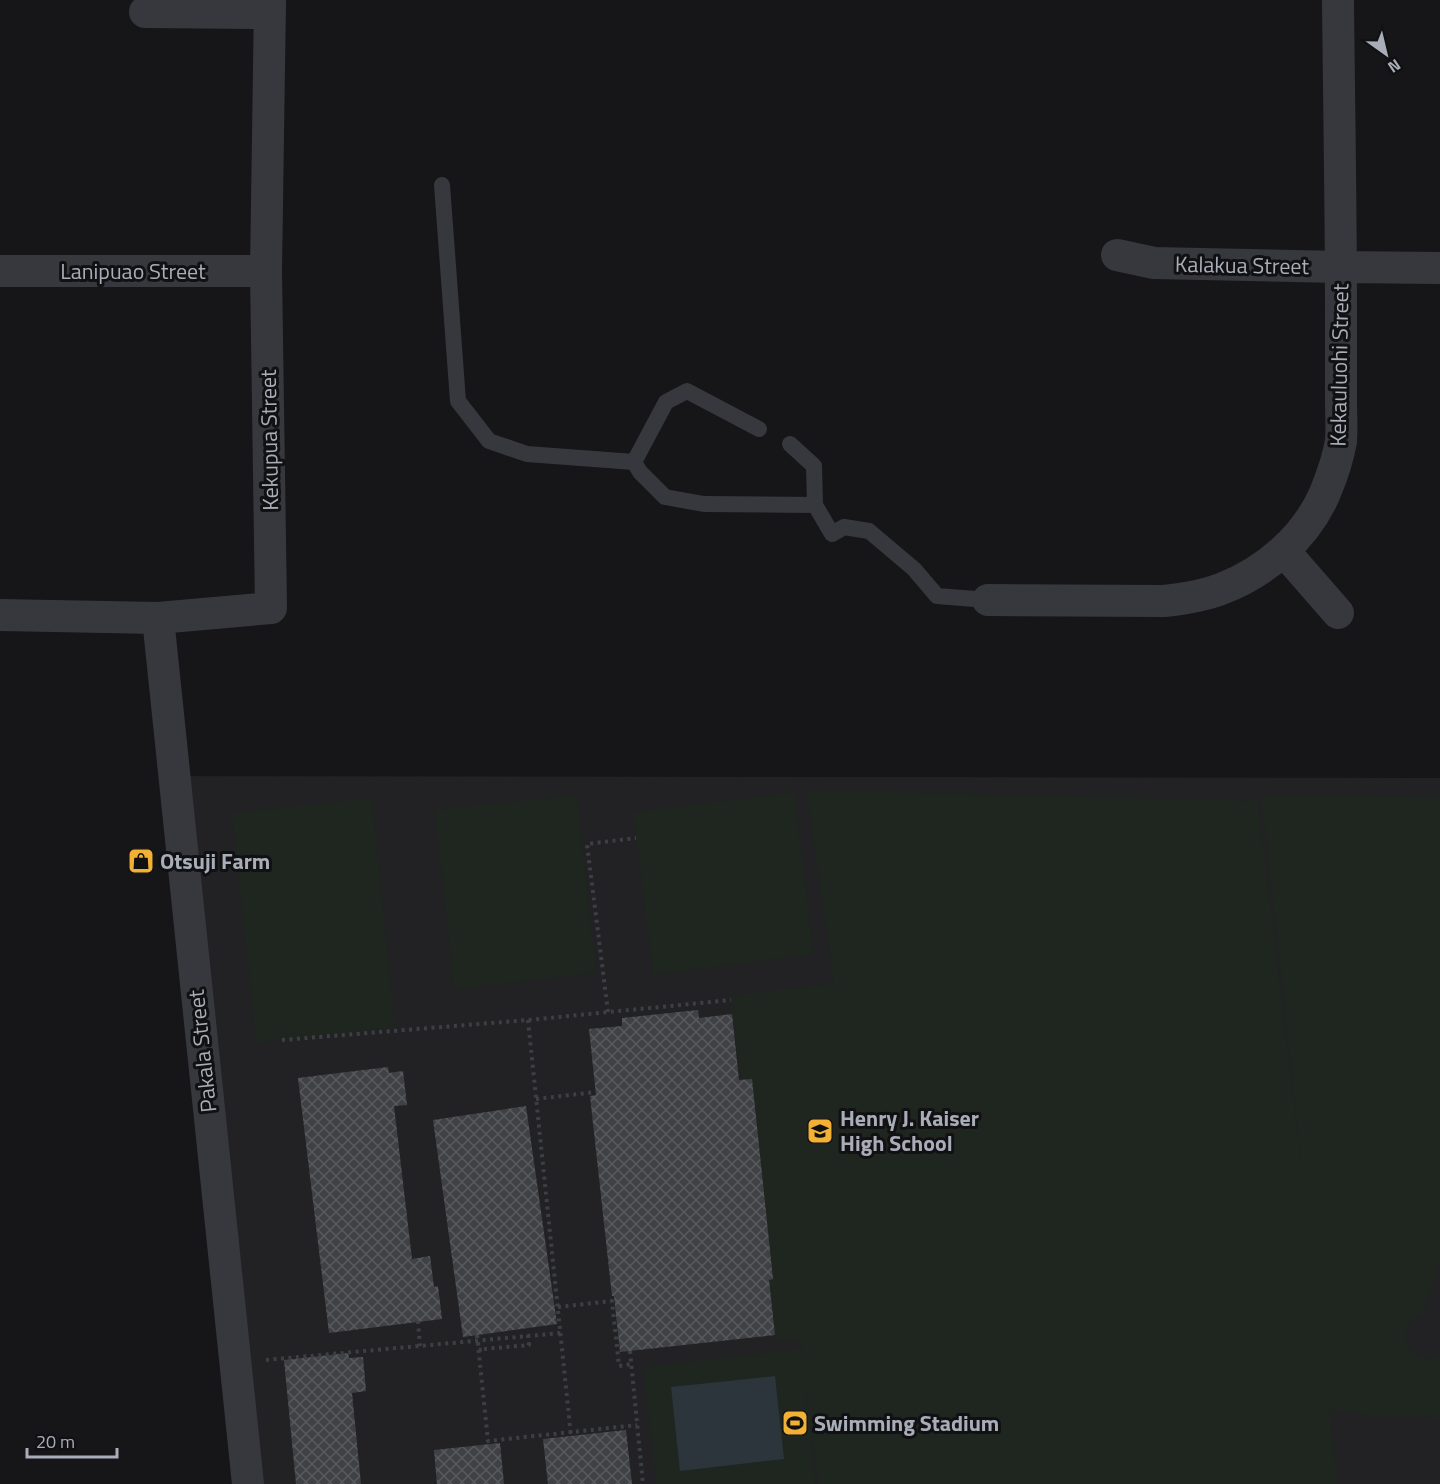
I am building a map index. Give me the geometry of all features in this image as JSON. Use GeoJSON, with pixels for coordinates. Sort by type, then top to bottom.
{"type":"FeatureCollection","features":[{"type":"Feature","properties":{"kind":"street","name":"Kekauluohi Street"},"geometry":{"type":"LineString","coordinates":[[988,600],[1164,601],[1193,597],[1220,590],[1247,578],[1284,551],[1310,520],[1335,468],[1341,440],[1338,0]]}},
{"type":"Feature","properties":{"kind":"street"},"geometry":{"type":"LineString","coordinates":[[145,12],[270,7]]}},
{"type":"Feature","properties":{"kind":"street","name":"Kekupua Street"},"geometry":{"type":"LineString","coordinates":[[0,615],[158,618],[271,608],[266,271],[270,7]]}},
{"type":"Feature","properties":{"kind":"street","name":"Kalakua Street"},"geometry":{"type":"LineString","coordinates":[[1117,255],[1154,263],[1440,268]]}},
{"type":"Feature","properties":{"kind":"street","name":"Lanipuao Street"},"geometry":{"type":"LineString","coordinates":[[0,271],[266,271]]}},
{"type":"Feature","properties":{"kind":"street"},"geometry":{"type":"LineString","coordinates":[[1284,551],[1338,613]]}},
{"type":"Feature","properties":{"kind":"street","name":"Pakala Street"},"geometry":{"type":"LineString","coordinates":[[158,618],[248,1484]]}},
{"type":"Feature","properties":{"kind":"lane"},"geometry":{"type":"LineString","coordinates":[[442,185],[458,401],[489,441],[527,454],[634,462]]}},
{"type":"Feature","properties":{"kind":"lane"},"geometry":{"type":"LineString","coordinates":[[634,462],[666,402],[687,391],[759,429]]}},
{"type":"Feature","properties":{"kind":"lane"},"geometry":{"type":"LineString","coordinates":[[790,444],[814,466],[815,505],[832,534],[844,527],[869,531],[914,569],[937,596],[988,600]]}},
{"type":"Feature","properties":{"kind":"lane"},"geometry":{"type":"LineString","coordinates":[[634,462],[640,472],[665,497],[704,504],[815,505]]}},
{"type":"Feature","properties":{"kind":"path"},"geometry":{"type":"LineString","coordinates":[[608,1012],[587,844],[636,838]]}},
{"type":"Feature","properties":{"kind":"path"},"geometry":{"type":"LineString","coordinates":[[282,1040],[528,1020],[730,1000]]}},
{"type":"Feature","properties":{"kind":"path"},"geometry":{"type":"LineString","coordinates":[[528,1020],[571,1434]]}},
{"type":"Feature","properties":{"kind":"path"},"geometry":{"type":"LineString","coordinates":[[536,1099],[596,1092]]}},
{"type":"Feature","properties":{"kind":"path"},"geometry":{"type":"LineString","coordinates":[[558,1307],[612,1301],[619,1366],[631,1364]]}},
{"type":"Feature","properties":{"kind":"path"},"geometry":{"type":"LineString","coordinates":[[418,1322],[420,1346]]}},
{"type":"Feature","properties":{"kind":"path"},"geometry":{"type":"LineString","coordinates":[[275,1359],[420,1346],[477,1338],[561,1332]]}},
{"type":"Feature","properties":{"kind":"path"},"geometry":{"type":"LineString","coordinates":[[481,1349],[529,1345],[528,1335]]}},
{"type":"Feature","properties":{"kind":"path"},"geometry":{"type":"LineString","coordinates":[[477,1338],[481,1349],[489,1441],[571,1434],[637,1425]]}},
{"type":"Feature","properties":{"kind":"path"},"geometry":{"type":"LineString","coordinates":[[630,1351],[643,1484]]}},
{"type":"Feature","properties":{"kind":"shaded area","name":"Henry J. Kaiser High School"},"geometry":{"type":"Polygon","coordinates":[[[161,776],[1440,778],[1440,1484],[238,1484],[161,776]]]}},
{"type":"Feature","properties":{"kind":"shaded area"},"geometry":{"type":"Polygon","coordinates":[[[806,790],[1258,801],[1305,1197],[1261,795],[1440,797],[1440,1259],[1423,1314],[1415,1318],[1406,1333],[1410,1348],[1415,1354],[1422,1358],[1440,1355],[1440,1420],[1431,1417],[1366,1415],[1329,1409],[1338,1484],[818,1484],[802,1353],[816,1484],[656,1484],[643,1367],[802,1349],[801,1342],[775,1340],[730,996],[834,983],[806,790]]]}},
{"type":"Feature","properties":{"kind":"shaded area"},"geometry":{"type":"Polygon","coordinates":[[[794,792],[814,954],[653,975],[633,812],[794,792]]]}},
{"type":"Feature","properties":{"kind":"shaded area"},"geometry":{"type":"Polygon","coordinates":[[[577,795],[596,973],[454,989],[435,810],[577,795]]]}},
{"type":"Feature","properties":{"kind":"shaded area"},"geometry":{"type":"Polygon","coordinates":[[[372,798],[395,1028],[256,1043],[232,813],[372,798]]]}},
{"type":"Feature","properties":{"kind":"shaded area"},"geometry":{"type":"Polygon","coordinates":[[[775,1376],[784,1459],[680,1471],[671,1387],[775,1376]]]}},
{"type":"Feature","properties":{"kind":"building"},"geometry":{"type":"Polygon","coordinates":[[[698,1010],[699,1018],[732,1014],[739,1080],[752,1079],[773,1279],[769,1280],[775,1335],[620,1352],[590,1096],[596,1095],[589,1029],[622,1026],[622,1018],[698,1010]]]}},
{"type":"Feature","properties":{"kind":"building"},"geometry":{"type":"Polygon","coordinates":[[[388,1067],[389,1073],[403,1071],[407,1105],[394,1106],[412,1259],[430,1256],[434,1287],[438,1286],[442,1319],[329,1333],[298,1078],[388,1067]]]}},
{"type":"Feature","properties":{"kind":"building"},"geometry":{"type":"Polygon","coordinates":[[[526,1106],[557,1324],[463,1337],[433,1120],[526,1106]]]}},
{"type":"Feature","properties":{"kind":"building"},"geometry":{"type":"Polygon","coordinates":[[[348,1353],[349,1358],[363,1357],[366,1391],[352,1393],[361,1484],[296,1484],[284,1360],[348,1353]]]}},
{"type":"Feature","properties":{"kind":"building"},"geometry":{"type":"Polygon","coordinates":[[[626,1430],[632,1484],[548,1484],[543,1439],[626,1430]]]}},
{"type":"Feature","properties":{"kind":"building"},"geometry":{"type":"Polygon","coordinates":[[[500,1443],[504,1484],[437,1484],[434,1450],[500,1443]]]}},
{"type":"Feature","properties":{"kind":"place","name":"Otsuji Farm"},"geometry":{"type":"Point","coordinates":[141,861]}},
{"type":"Feature","properties":{"kind":"place","name":"Henry J. Kaiser High School"},"geometry":{"type":"Point","coordinates":[820,1131]}},
{"type":"Feature","properties":{"kind":"place","name":"Swimming Stadium"},"geometry":{"type":"Point","coordinates":[795,1423]}}]}
